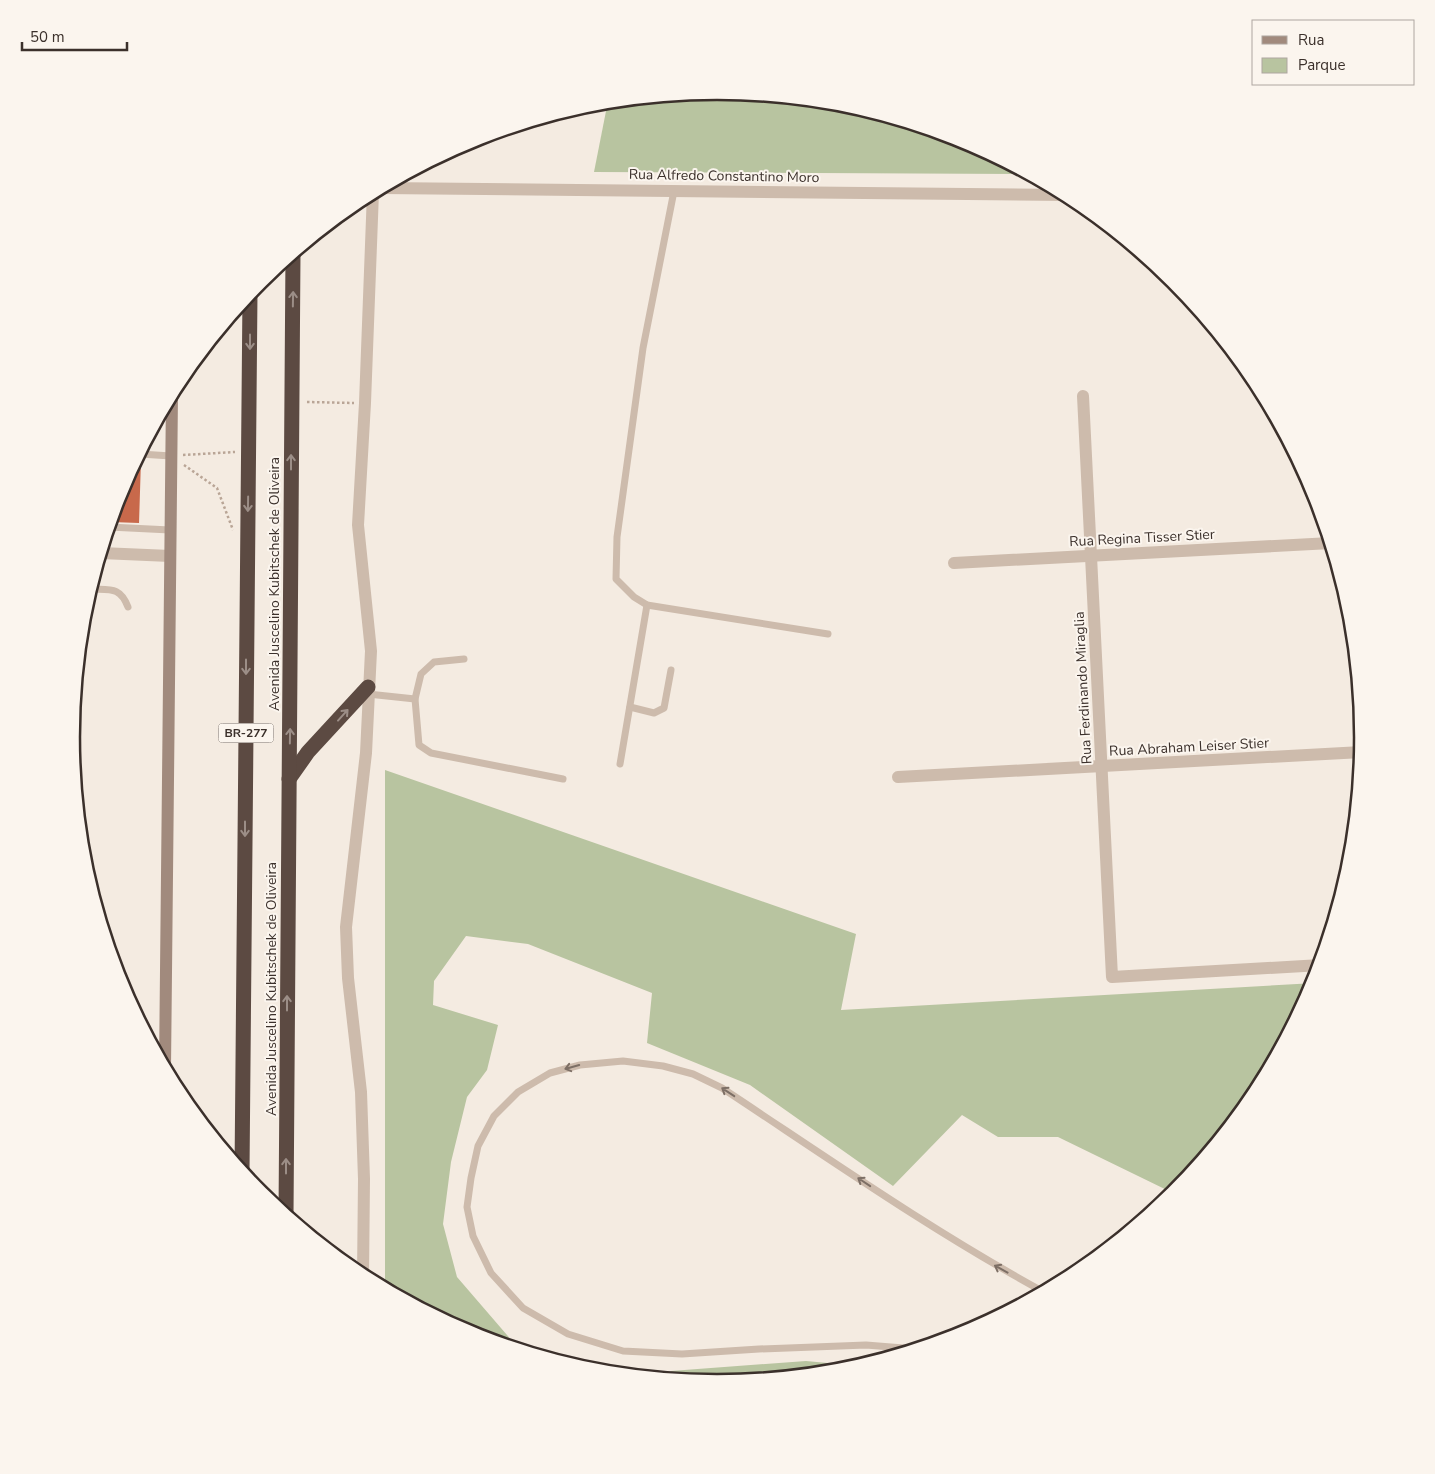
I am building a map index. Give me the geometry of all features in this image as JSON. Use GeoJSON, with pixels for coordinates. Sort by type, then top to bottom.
{"type":"FeatureCollection","features":[{"type":"Feature","properties":{"kind":"highway","name":"Avenida Juscelino Kubitschek de Oliveira"},"geometry":{"type":"LineString","coordinates":[[286,1206],[294,261]]}},
{"type":"Feature","properties":{"kind":"highway","name":"Avenida Juscelino Kubitschek de Oliveira"},"geometry":{"type":"LineString","coordinates":[[242,1161],[250,304]]}},
{"type":"Feature","properties":{"kind":"highway"},"geometry":{"type":"LineString","coordinates":[[289,779],[308,752],[368,691]]}},
{"type":"Feature","properties":{"kind":"main road"},"geometry":{"type":"LineString","coordinates":[[165,1056],[172,407]]}},
{"type":"Feature","properties":{"kind":"street","name":"Rua Alfredo Constantino Moro"},"geometry":{"type":"LineString","coordinates":[[394,188],[1052,195]]}},
{"type":"Feature","properties":{"kind":"street"},"geometry":{"type":"LineString","coordinates":[[363,1267],[364,1179],[361,1092],[348,978],[346,928],[366,753],[371,651],[358,525],[373,201]]}},
{"type":"Feature","properties":{"kind":"street","name":"Rua Ferdinando Miraglia"},"geometry":{"type":"LineString","coordinates":[[1083,396],[1112,977],[1312,964]]}},
{"type":"Feature","properties":{"kind":"street","name":"Rua Regina Tisser Stier"},"geometry":{"type":"LineString","coordinates":[[954,563],[1324,543]]}},
{"type":"Feature","properties":{"kind":"street"},"geometry":{"type":"LineString","coordinates":[[108,553],[170,556]]}},
{"type":"Feature","properties":{"kind":"street","name":"Rua Abraham Leiser Stier"},"geometry":{"type":"LineString","coordinates":[[898,777],[1355,752]]}},
{"type":"Feature","properties":{"kind":"lane"},"geometry":{"type":"LineString","coordinates":[[674,191],[642,348],[617,537],[616,579],[634,597],[648,605],[828,634]]}},
{"type":"Feature","properties":{"kind":"lane"},"geometry":{"type":"LineString","coordinates":[[146,454],[171,456]]}},
{"type":"Feature","properties":{"kind":"lane"},"geometry":{"type":"LineString","coordinates":[[116,526],[170,530]]}},
{"type":"Feature","properties":{"kind":"lane"},"geometry":{"type":"LineString","coordinates":[[98,590],[117,591],[124,596],[128,607]]}},
{"type":"Feature","properties":{"kind":"lane"},"geometry":{"type":"LineString","coordinates":[[620,764],[648,605]]}},
{"type":"Feature","properties":{"kind":"lane"},"geometry":{"type":"LineString","coordinates":[[464,659],[434,662],[422,674],[415,699],[419,744],[431,752],[563,779]]}},
{"type":"Feature","properties":{"kind":"lane"},"geometry":{"type":"LineString","coordinates":[[630,707],[654,712],[664,708],[671,670]]}},
{"type":"Feature","properties":{"kind":"lane"},"geometry":{"type":"LineString","coordinates":[[368,691],[415,699]]}},
{"type":"Feature","properties":{"kind":"lane"},"geometry":{"type":"LineString","coordinates":[[900,1348],[866,1345],[682,1354],[623,1351],[568,1334],[523,1308],[491,1274],[472,1236],[467,1207],[470,1178],[478,1146],[494,1116],[518,1092],[550,1073],[580,1064],[623,1061],[663,1066],[686,1072],[722,1088],[935,1229],[1037,1288]]}},
{"type":"Feature","properties":{"kind":"path"},"geometry":{"type":"LineString","coordinates":[[292,401],[365,403]]}},
{"type":"Feature","properties":{"kind":"path"},"geometry":{"type":"LineString","coordinates":[[171,456],[249,452]]}},
{"type":"Feature","properties":{"kind":"path"},"geometry":{"type":"LineString","coordinates":[[171,456],[217,488],[234,531]]}},
{"type":"Feature","properties":{"kind":"green space"},"geometry":{"type":"Polygon","coordinates":[[[718,99],[801,105],[882,121],[922,133],[961,148],[1016,174],[594,172],[606,110],[634,105],[718,99]]]}},
{"type":"Feature","properties":{"kind":"green space"},"geometry":{"type":"Polygon","coordinates":[[[385,770],[856,934],[841,1010],[1305,984],[1270,1056],[1248,1091],[1197,1157],[1166,1190],[1058,1137],[998,1137],[962,1115],[893,1186],[750,1085],[647,1043],[652,993],[528,944],[466,936],[434,981],[433,1005],[498,1025],[487,1070],[467,1097],[451,1162],[443,1224],[457,1277],[512,1340],[436,1309],[385,1280],[385,770]]]}},
{"type":"Feature","properties":{"kind":"green space"},"geometry":{"type":"Polygon","coordinates":[[[806,1361],[833,1364],[759,1373],[718,1374],[676,1373],[670,1372],[806,1361]]]}},
{"type":"Feature","properties":{"kind":"building"},"geometry":{"type":"Polygon","coordinates":[[[141,467],[139,523],[118,522],[141,467]]]}}]}
